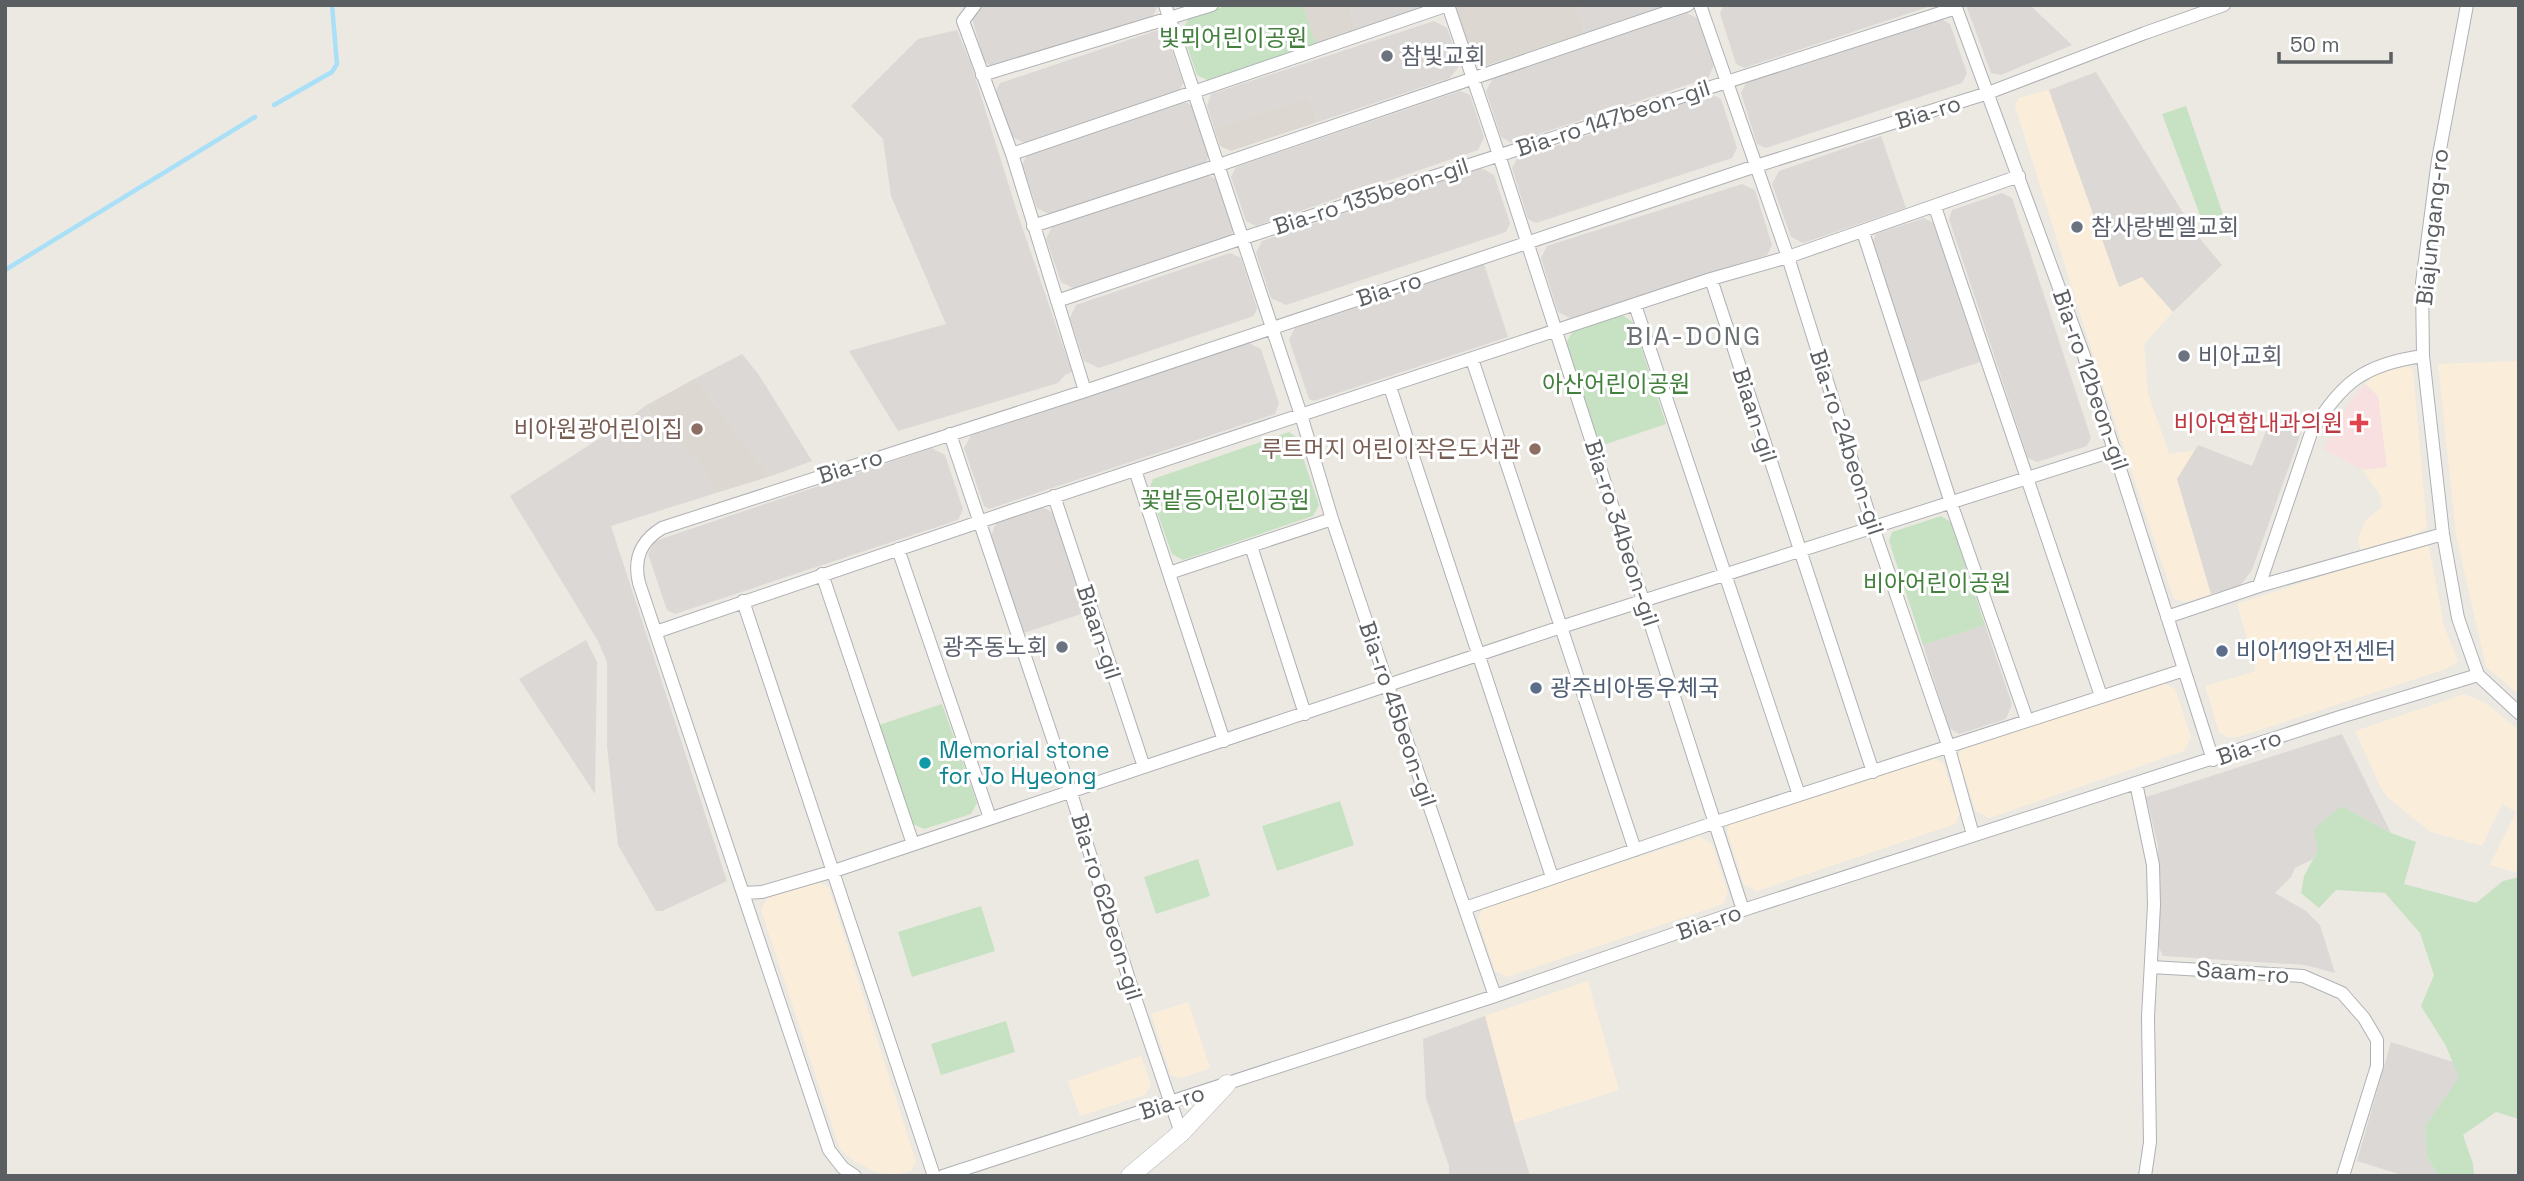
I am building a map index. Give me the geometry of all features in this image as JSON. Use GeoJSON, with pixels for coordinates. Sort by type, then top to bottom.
{"type":"FeatureCollection","features":[{"type":"Feature","properties":{"kind":"main road"},"geometry":{"type":"LineString","coordinates":[[1130,1176],[1181,1133],[1227,1084]]}},
{"type":"Feature","properties":{"kind":"street"},"geometry":{"type":"LineString","coordinates":[[975,5],[963,21],[1012,154],[1085,391]]}},
{"type":"Feature","properties":{"kind":"street"},"geometry":{"type":"LineString","coordinates":[[982,75],[1167,12],[1212,5]]}},
{"type":"Feature","properties":{"kind":"street"},"geometry":{"type":"LineString","coordinates":[[1012,154],[1448,5]]}},
{"type":"Feature","properties":{"kind":"street","name":"Bia-ro 147beon-gil"},"geometry":{"type":"LineString","coordinates":[[1448,5],[1527,244]]}},
{"type":"Feature","properties":{"kind":"street"},"geometry":{"type":"LineString","coordinates":[[1033,226],[1689,5]]}},
{"type":"Feature","properties":{"kind":"street","name":"Bia-ro 147beon-gil"},"geometry":{"type":"LineString","coordinates":[[1700,5],[1756,166]]}},
{"type":"Feature","properties":{"kind":"street","name":"Bia-ro"},"geometry":{"type":"LineString","coordinates":[[855,1176],[844,1168],[829,1150],[636,570],[637,557],[650,535],[662,528],[1085,391],[1756,166],[1988,93],[2224,5]]}},
{"type":"Feature","properties":{"kind":"street","name":"Biajungang-ro"},"geometry":{"type":"LineString","coordinates":[[2467,5],[2438,160],[2423,275],[2423,356],[2443,534],[2458,618],[2478,676],[2519,713]]}},
{"type":"Feature","properties":{"kind":"street","name":"Bia-ro 147beon-gil"},"geometry":{"type":"LineString","coordinates":[[1499,155],[1955,7]]}},
{"type":"Feature","properties":{"kind":"street","name":"Bia-ro 12beon-gil"},"geometry":{"type":"LineString","coordinates":[[1955,7],[2019,176],[2115,450],[2213,760]]}},
{"type":"Feature","properties":{"kind":"street","name":"Bia-ro 135beon-gil"},"geometry":{"type":"LineString","coordinates":[[1167,12],[1272,327]]}},
{"type":"Feature","properties":{"kind":"street","name":"Bia-ro 135beon-gil"},"geometry":{"type":"LineString","coordinates":[[1243,238],[1499,155]]}},
{"type":"Feature","properties":{"kind":"street","name":"Bia-ro 24beon-gil"},"geometry":{"type":"LineString","coordinates":[[1756,166],[1948,745],[1973,835]]}},
{"type":"Feature","properties":{"kind":"street"},"geometry":{"type":"LineString","coordinates":[[656,632],[1054,496],[1711,279],[1863,232],[2019,176]]}},
{"type":"Feature","properties":{"kind":"street"},"geometry":{"type":"LineString","coordinates":[[1935,207],[2101,696]]}},
{"type":"Feature","properties":{"kind":"street"},"geometry":{"type":"LineString","coordinates":[[1863,232],[1951,503],[2027,720]]}},
{"type":"Feature","properties":{"kind":"street"},"geometry":{"type":"LineString","coordinates":[[1057,301],[1243,238]]}},
{"type":"Feature","properties":{"kind":"street","name":"Bia-ro 34beon-gil"},"geometry":{"type":"LineString","coordinates":[[1527,244],[1645,601],[1743,910]]}},
{"type":"Feature","properties":{"kind":"street","name":"Biaan-gil"},"geometry":{"type":"LineString","coordinates":[[1711,279],[1873,772]]}},
{"type":"Feature","properties":{"kind":"street"},"geometry":{"type":"LineString","coordinates":[[1636,305],[1798,795]]}},
{"type":"Feature","properties":{"kind":"street","name":"Bia-ro 45beon-gil"},"geometry":{"type":"LineString","coordinates":[[1272,327],[1332,519],[1495,996]]}},
{"type":"Feature","properties":{"kind":"street"},"geometry":{"type":"LineString","coordinates":[[2259,586],[2311,433],[2326,410],[2343,389],[2372,368],[2393,360],[2423,356]]}},
{"type":"Feature","properties":{"kind":"street"},"geometry":{"type":"LineString","coordinates":[[1472,359],[1635,850]]}},
{"type":"Feature","properties":{"kind":"street"},"geometry":{"type":"LineString","coordinates":[[1390,387],[1552,877]]}},
{"type":"Feature","properties":{"kind":"street","name":"Bia-ro 62beon-gil"},"geometry":{"type":"LineString","coordinates":[[950,434],[1071,793],[1133,992],[1181,1133]]}},
{"type":"Feature","properties":{"kind":"street"},"geometry":{"type":"LineString","coordinates":[[744,893],[762,892],[834,871],[1561,628],[2115,450]]}},
{"type":"Feature","properties":{"kind":"street"},"geometry":{"type":"LineString","coordinates":[[1135,470],[1224,741]]}},
{"type":"Feature","properties":{"kind":"street","name":"Biaan-gil"},"geometry":{"type":"LineString","coordinates":[[1054,496],[1144,767]]}},
{"type":"Feature","properties":{"kind":"street"},"geometry":{"type":"LineString","coordinates":[[1169,573],[1332,519]]}},
{"type":"Feature","properties":{"kind":"street"},"geometry":{"type":"LineString","coordinates":[[2167,617],[2259,586],[2443,534]]}},
{"type":"Feature","properties":{"kind":"street"},"geometry":{"type":"LineString","coordinates":[[1251,546],[1305,714]]}},
{"type":"Feature","properties":{"kind":"street"},"geometry":{"type":"LineString","coordinates":[[898,549],[990,818]]}},
{"type":"Feature","properties":{"kind":"street"},"geometry":{"type":"LineString","coordinates":[[822,574],[913,844]]}},
{"type":"Feature","properties":{"kind":"street"},"geometry":{"type":"LineString","coordinates":[[743,601],[934,1176]]}},
{"type":"Feature","properties":{"kind":"street"},"geometry":{"type":"LineString","coordinates":[[1465,908],[1948,745],[2183,670]]}},
{"type":"Feature","properties":{"kind":"street","name":"Bia-ro"},"geometry":{"type":"LineString","coordinates":[[943,1176],[1495,996],[1743,910],[1973,835],[2213,760],[2329,720],[2478,676]]}},
{"type":"Feature","properties":{"kind":"street"},"geometry":{"type":"LineString","coordinates":[[2137,783],[2153,865],[2148,1017],[2150,1142],[2145,1176]]}},
{"type":"Feature","properties":{"kind":"street","name":"Saam-ro"},"geometry":{"type":"LineString","coordinates":[[2151,967],[2303,976],[2342,993],[2364,1018],[2377,1040],[2377,1066],[2343,1176]]}},
{"type":"Feature","properties":{"kind":"shaded area"},"geometry":{"type":"Polygon","coordinates":[[[981,5],[1157,7],[1153,16],[991,66],[984,61],[972,18],[981,5]]]}},
{"type":"Feature","properties":{"kind":"shaded area"},"geometry":{"type":"Polygon","coordinates":[[[1303,5],[1349,5],[1357,30],[1316,44],[1303,5]]]}},
{"type":"Feature","properties":{"kind":"shaded area"},"geometry":{"type":"Polygon","coordinates":[[[1349,5],[1431,5],[1357,30],[1349,5]]]}},
{"type":"Feature","properties":{"kind":"shaded area"},"geometry":{"type":"Polygon","coordinates":[[[1455,5],[1576,5],[1585,33],[1485,66],[1473,58],[1455,5]]]}},
{"type":"Feature","properties":{"kind":"shaded area"},"geometry":{"type":"Polygon","coordinates":[[[1576,5],[1669,5],[1585,33],[1576,5]]]}},
{"type":"Feature","properties":{"kind":"shaded area"},"geometry":{"type":"Polygon","coordinates":[[[1724,5],[1934,5],[1744,68],[1736,64],[1720,13],[1724,5]]]}},
{"type":"Feature","properties":{"kind":"shaded area"},"geometry":{"type":"Polygon","coordinates":[[[1966,5],[2030,5],[2072,45],[2001,75],[1991,73],[1966,5]]]}},
{"type":"Feature","properties":{"kind":"shaded area"},"geometry":{"type":"Polygon","coordinates":[[[1687,13],[1699,19],[1714,65],[1708,78],[1512,143],[1501,137],[1486,91],[1493,78],[1687,13]]]}},
{"type":"Feature","properties":{"kind":"shaded area"},"geometry":{"type":"Polygon","coordinates":[[[1941,19],[1950,24],[1967,73],[1962,83],[1766,148],[1757,144],[1741,93],[1746,83],[1941,19]]]}},
{"type":"Feature","properties":{"kind":"shaded area"},"geometry":{"type":"Polygon","coordinates":[[[1434,21],[1447,28],[1460,65],[1450,78],[1318,122],[1309,96],[1214,128],[1207,106],[1211,94],[1434,21]]]}},
{"type":"Feature","properties":{"kind":"shaded area"},"geometry":{"type":"Polygon","coordinates":[[[957,30],[971,64],[1019,218],[1072,372],[1058,383],[898,431],[849,351],[946,324],[891,196],[883,139],[851,106],[918,39],[957,30]]]}},
{"type":"Feature","properties":{"kind":"shaded area"},"geometry":{"type":"Polygon","coordinates":[[[1158,30],[1166,33],[1183,83],[1179,91],[1025,143],[1010,136],[995,93],[1000,83],[1158,30]]]}},
{"type":"Feature","properties":{"kind":"shaded area"},"geometry":{"type":"Polygon","coordinates":[[[2096,72],[2196,234],[2222,265],[2173,312],[2142,277],[2119,287],[2049,90],[2096,72]]]}},
{"type":"Feature","properties":{"kind":"shaded area"},"geometry":{"type":"Polygon","coordinates":[[[2049,90],[2119,286],[2142,277],[2173,312],[2144,344],[2148,393],[2169,454],[2197,450],[2177,479],[2211,594],[2186,602],[2174,599],[2096,364],[2015,106],[2019,98],[2049,90]]]}},
{"type":"Feature","properties":{"kind":"shaded area"},"geometry":{"type":"Polygon","coordinates":[[[1460,91],[1470,95],[1484,137],[1478,150],[1256,226],[1246,221],[1231,177],[1236,167],[1460,91]]]}},
{"type":"Feature","properties":{"kind":"shaded area"},"geometry":{"type":"Polygon","coordinates":[[[1711,94],[1721,99],[1737,148],[1732,158],[1536,223],[1528,219],[1512,168],[1517,159],[1711,94]]]}},
{"type":"Feature","properties":{"kind":"shaded area"},"geometry":{"type":"Polygon","coordinates":[[[1309,96],[1318,122],[1231,151],[1220,146],[1214,128],[1309,96]]]}},
{"type":"Feature","properties":{"kind":"shaded area"},"geometry":{"type":"Polygon","coordinates":[[[1185,102],[1193,106],[1209,155],[1206,163],[1051,215],[1037,208],[1022,165],[1027,155],[1185,102]]]}},
{"type":"Feature","properties":{"kind":"shaded area"},"geometry":{"type":"Polygon","coordinates":[[[1881,136],[1906,208],[1803,243],[1791,237],[1772,184],[1779,171],[1881,136]]]}},
{"type":"Feature","properties":{"kind":"shaded area"},"geometry":{"type":"Polygon","coordinates":[[[1481,168],[1494,175],[1510,223],[1506,232],[1286,305],[1271,298],[1256,253],[1262,241],[1481,168]]]}},
{"type":"Feature","properties":{"kind":"shaded area"},"geometry":{"type":"Polygon","coordinates":[[[1206,174],[1217,180],[1234,229],[1230,237],[1075,289],[1061,282],[1046,239],[1052,227],[1206,174]]]}},
{"type":"Feature","properties":{"kind":"shaded area"},"geometry":{"type":"Polygon","coordinates":[[[1742,184],[1755,190],[1772,245],[1767,255],[1570,318],[1558,312],[1541,258],[1547,246],[1742,184]]]}},
{"type":"Feature","properties":{"kind":"shaded area"},"geometry":{"type":"Polygon","coordinates":[[[2002,193],[2012,198],[2091,438],[2087,446],[2037,462],[2028,458],[1949,219],[1952,210],[2002,193]]]}},
{"type":"Feature","properties":{"kind":"shaded area"},"geometry":{"type":"Polygon","coordinates":[[[1924,218],[1934,223],[1980,362],[1917,383],[1872,244],[1876,234],[1924,218]]]}},
{"type":"Feature","properties":{"kind":"shaded area"},"geometry":{"type":"Polygon","coordinates":[[[1230,253],[1241,258],[1257,308],[1254,316],[1099,368],[1084,361],[1070,318],[1076,305],[1230,253]]]}},
{"type":"Feature","properties":{"kind":"shaded area"},"geometry":{"type":"Polygon","coordinates":[[[1484,264],[1508,337],[1314,401],[1309,399],[1289,340],[1295,327],[1484,264]]]}},
{"type":"Feature","properties":{"kind":"shaded area"},"geometry":{"type":"Polygon","coordinates":[[[1249,343],[1261,349],[1279,403],[1275,414],[989,509],[984,506],[964,448],[971,435],[1249,343]]]}},
{"type":"Feature","properties":{"kind":"shaded area"},"geometry":{"type":"Polygon","coordinates":[[[742,354],[759,375],[812,461],[771,476],[696,378],[742,354]]]}},
{"type":"Feature","properties":{"kind":"shaded area"},"geometry":{"type":"Polygon","coordinates":[[[2519,361],[2519,694],[2486,667],[2456,535],[2438,364],[2519,361]]]}},
{"type":"Feature","properties":{"kind":"shaded area"},"geometry":{"type":"Polygon","coordinates":[[[2409,366],[2413,370],[2427,528],[2361,551],[2358,538],[2366,520],[2382,507],[2380,495],[2363,470],[2386,467],[2378,396],[2365,384],[2376,373],[2409,366]]]}},
{"type":"Feature","properties":{"kind":"shaded area","name":"비아원광어린이집"},"geometry":{"type":"Polygon","coordinates":[[[696,378],[771,476],[716,493],[698,461],[668,439],[645,406],[696,378]]]}},
{"type":"Feature","properties":{"kind":"shaded area","name":"비아연합내과의원"},"geometry":{"type":"Polygon","coordinates":[[[2365,384],[2378,396],[2387,467],[2363,470],[2323,449],[2348,405],[2365,384]]]}},
{"type":"Feature","properties":{"kind":"shaded area"},"geometry":{"type":"Polygon","coordinates":[[[645,406],[668,439],[698,461],[716,493],[611,526],[727,881],[662,911],[656,911],[618,845],[607,746],[607,662],[598,641],[510,496],[622,424],[645,406]]]}},
{"type":"Feature","properties":{"kind":"shaded area"},"geometry":{"type":"Polygon","coordinates":[[[2270,421],[2301,433],[2252,570],[2240,586],[2211,594],[2177,479],[2198,445],[2252,466],[2270,421]]]}},
{"type":"Feature","properties":{"kind":"shaded area"},"geometry":{"type":"Polygon","coordinates":[[[932,448],[945,455],[963,509],[958,520],[675,614],[667,610],[648,554],[655,541],[932,448]]]}},
{"type":"Feature","properties":{"kind":"shaded area"},"geometry":{"type":"Polygon","coordinates":[[[1042,507],[1054,513],[1087,612],[1021,634],[990,539],[996,523],[1042,507]]]}},
{"type":"Feature","properties":{"kind":"shaded area"},"geometry":{"type":"Polygon","coordinates":[[[2428,542],[2444,626],[2458,661],[2446,669],[2238,737],[2227,737],[2219,732],[2205,686],[2256,671],[2237,604],[2428,542]]]}},
{"type":"Feature","properties":{"kind":"shaded area"},"geometry":{"type":"Polygon","coordinates":[[[1985,625],[2012,704],[2006,719],[1959,734],[1949,728],[1923,645],[1985,625]]]}},
{"type":"Feature","properties":{"kind":"shaded area"},"geometry":{"type":"Polygon","coordinates":[[[586,640],[597,662],[595,794],[519,679],[586,640]]]}},
{"type":"Feature","properties":{"kind":"shaded area"},"geometry":{"type":"Polygon","coordinates":[[[2163,683],[2175,689],[2191,737],[2184,751],[1989,818],[1976,811],[1958,757],[1962,749],[2163,683]]]}},
{"type":"Feature","properties":{"kind":"shaded area"},"geometry":{"type":"Polygon","coordinates":[[[2464,694],[2484,702],[2519,730],[2519,873],[2490,865],[2516,812],[2502,804],[2482,846],[2431,832],[2388,798],[2355,731],[2464,694]]]}},
{"type":"Feature","properties":{"kind":"shaded area"},"geometry":{"type":"Polygon","coordinates":[[[2342,734],[2391,833],[2341,806],[2313,859],[2295,868],[2291,877],[2275,893],[2306,911],[2320,925],[2335,973],[2305,965],[2163,956],[2159,948],[2158,845],[2146,797],[2342,734]]]}},
{"type":"Feature","properties":{"kind":"shaded area"},"geometry":{"type":"Polygon","coordinates":[[[1932,757],[1943,763],[1960,813],[1955,824],[1757,891],[1744,885],[1727,831],[1730,823],[1932,757]]]}},
{"type":"Feature","properties":{"kind":"shaded area"},"geometry":{"type":"Polygon","coordinates":[[[1700,837],[1712,844],[1728,893],[1723,904],[1507,977],[1495,971],[1478,919],[1483,908],[1700,837]]]}},
{"type":"Feature","properties":{"kind":"shaded area"},"geometry":{"type":"Polygon","coordinates":[[[819,882],[829,888],[916,1162],[911,1171],[893,1175],[876,1172],[854,1161],[840,1149],[761,910],[768,897],[819,882]]]}},
{"type":"Feature","properties":{"kind":"shaded area"},"geometry":{"type":"Polygon","coordinates":[[[1588,981],[1619,1090],[1514,1123],[1485,1016],[1588,981]]]}},
{"type":"Feature","properties":{"kind":"shaded area"},"geometry":{"type":"Polygon","coordinates":[[[1188,1002],[1210,1068],[1182,1078],[1171,1075],[1151,1014],[1188,1002]]]}},
{"type":"Feature","properties":{"kind":"shaded area"},"geometry":{"type":"Polygon","coordinates":[[[1485,1016],[1530,1176],[1449,1176],[1449,1166],[1426,1098],[1423,1039],[1485,1016]]]}},
{"type":"Feature","properties":{"kind":"shaded area"},"geometry":{"type":"Polygon","coordinates":[[[2391,1042],[2453,1062],[2460,1079],[2425,1126],[2427,1156],[2438,1176],[2405,1176],[2357,1161],[2391,1042]]]}},
{"type":"Feature","properties":{"kind":"shaded area"},"geometry":{"type":"Polygon","coordinates":[[[1141,1056],[1151,1085],[1145,1095],[1080,1116],[1068,1081],[1141,1056]]]}},
{"type":"Feature","properties":{"kind":"green space","name":"빛뫼어린이공원"},"geometry":{"type":"Polygon","coordinates":[[[1228,5],[1303,5],[1316,44],[1209,81],[1197,75],[1182,31],[1188,19],[1228,5]]]}},
{"type":"Feature","properties":{"kind":"green space"},"geometry":{"type":"Polygon","coordinates":[[[2186,106],[2228,229],[2200,215],[2162,114],[2186,106]]]}},
{"type":"Feature","properties":{"kind":"green space","name":"아산어린이공원"},"geometry":{"type":"Polygon","coordinates":[[[1622,315],[1633,322],[1666,424],[1600,446],[1566,343],[1573,331],[1622,315]]]}},
{"type":"Feature","properties":{"kind":"green space","name":"꽃밭등어린이공원"},"geometry":{"type":"Polygon","coordinates":[[[1289,432],[1296,437],[1319,505],[1313,516],[1183,560],[1172,554],[1149,489],[1153,479],[1289,432]]]}},
{"type":"Feature","properties":{"kind":"green space","name":"비아어린이공원"},"geometry":{"type":"Polygon","coordinates":[[[1941,516],[1951,522],[1985,625],[1923,645],[1889,541],[1892,532],[1941,516]]]}},
{"type":"Feature","properties":{"kind":"green space"},"geometry":{"type":"Polygon","coordinates":[[[942,704],[977,803],[971,814],[924,829],[913,824],[879,725],[942,704]]]}},
{"type":"Feature","properties":{"kind":"green space"},"geometry":{"type":"Polygon","coordinates":[[[1340,801],[1354,845],[1277,871],[1262,826],[1340,801]]]}},
{"type":"Feature","properties":{"kind":"green space"},"geometry":{"type":"Polygon","coordinates":[[[2341,806],[2391,833],[2416,842],[2404,884],[2476,903],[2503,881],[2519,877],[2519,1119],[2496,1112],[2463,1135],[2473,1164],[2474,1176],[2438,1176],[2427,1156],[2425,1126],[2459,1078],[2446,1046],[2421,1006],[2434,975],[2420,933],[2385,893],[2336,890],[2319,908],[2301,893],[2304,876],[2318,850],[2314,829],[2341,806]]]}},
{"type":"Feature","properties":{"kind":"green space"},"geometry":{"type":"Polygon","coordinates":[[[1198,859],[1210,896],[1156,914],[1144,877],[1198,859]]]}},
{"type":"Feature","properties":{"kind":"green space"},"geometry":{"type":"Polygon","coordinates":[[[981,906],[995,951],[912,977],[898,932],[981,906]]]}},
{"type":"Feature","properties":{"kind":"green space"},"geometry":{"type":"Polygon","coordinates":[[[1006,1021],[1015,1052],[941,1075],[931,1044],[1006,1021]]]}},
{"type":"Feature","properties":{"kind":"waterway"},"geometry":{"type":"LineString","coordinates":[[274,105],[332,72],[337,64],[332,5]]}},
{"type":"Feature","properties":{"kind":"waterway"},"geometry":{"type":"LineString","coordinates":[[5,270],[255,117]]}},
{"type":"Feature","properties":{"kind":"place","name":"참빛교회"},"geometry":{"type":"Point","coordinates":[1387,56]}},
{"type":"Feature","properties":{"kind":"place","name":"참사랑벧엘교회"},"geometry":{"type":"Point","coordinates":[2077,227]}},
{"type":"Feature","properties":{"kind":"place","name":"비아교회"},"geometry":{"type":"Point","coordinates":[2184,356]}},
{"type":"Feature","properties":{"kind":"place","name":"비아연합내과의원"},"geometry":{"type":"Point","coordinates":[2359,423]}},
{"type":"Feature","properties":{"kind":"place","name":"비아원광어린이집"},"geometry":{"type":"Point","coordinates":[697,429]}},
{"type":"Feature","properties":{"kind":"place","name":"루트머지 어린이작은도서관"},"geometry":{"type":"Point","coordinates":[1535,449]}},
{"type":"Feature","properties":{"kind":"place","name":"광주동노회"},"geometry":{"type":"Point","coordinates":[1062,647]}},
{"type":"Feature","properties":{"kind":"place","name":"비아119안전센터"},"geometry":{"type":"Point","coordinates":[2222,651]}},
{"type":"Feature","properties":{"kind":"place","name":"광주비아동우체국"},"geometry":{"type":"Point","coordinates":[1536,688]}},
{"type":"Feature","properties":{"kind":"place","name":"Memorial stone for Jo Hyeong"},"geometry":{"type":"Point","coordinates":[925,763]}},
{"type":"Feature","properties":{"kind":"district","name":"BIA-DONG"},"geometry":{"type":"Point","coordinates":[1694,336]}}]}
